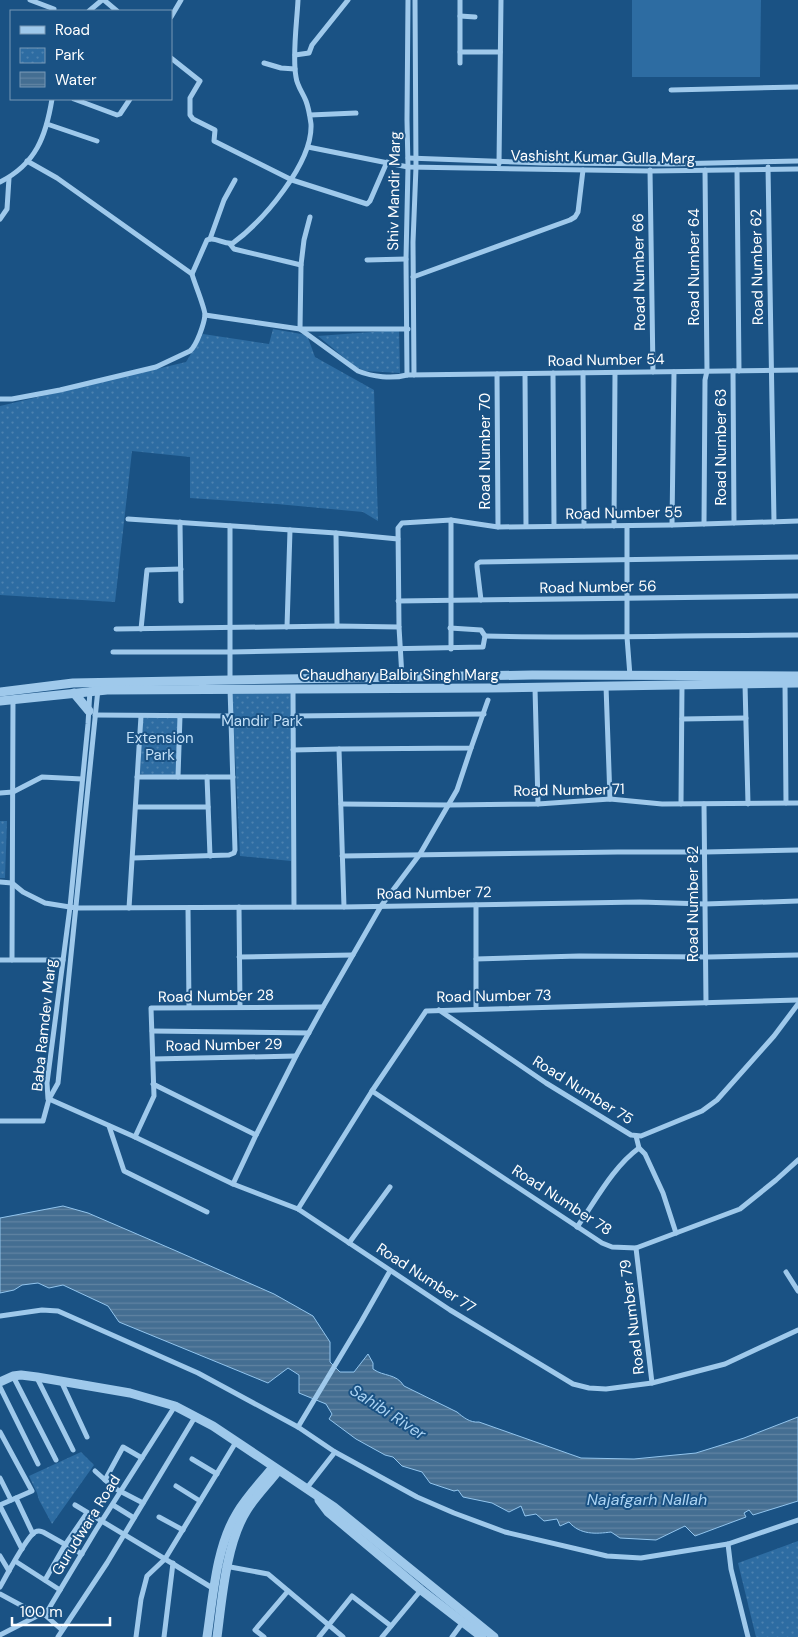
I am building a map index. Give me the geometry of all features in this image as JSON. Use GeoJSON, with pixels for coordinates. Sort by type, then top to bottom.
{"type":"FeatureCollection","features":[{"type":"Feature","properties":{"kind":"street"},"geometry":{"type":"LineString","coordinates":[[30,0],[54,9]]}},
{"type":"Feature","properties":{"kind":"street"},"geometry":{"type":"LineString","coordinates":[[90,10],[103,0],[116,10]]}},
{"type":"Feature","properties":{"kind":"street"},"geometry":{"type":"LineString","coordinates":[[172,15],[181,0]]}},
{"type":"Feature","properties":{"kind":"street"},"geometry":{"type":"LineString","coordinates":[[230,244],[254,227],[292,180],[308,147],[311,131],[310,115],[307,102],[298,86],[295,68],[298,0]]}},
{"type":"Feature","properties":{"kind":"street"},"geometry":{"type":"LineString","coordinates":[[295,55],[309,53],[312,45],[348,0]]}},
{"type":"Feature","properties":{"kind":"street","name":"Shiv Mandir Marg"},"geometry":{"type":"LineString","coordinates":[[407,376],[408,0]]}},
{"type":"Feature","properties":{"kind":"street"},"geometry":{"type":"LineString","coordinates":[[300,329],[358,371],[366,374],[399,377],[414,375],[415,0]]}},
{"type":"Feature","properties":{"kind":"street"},"geometry":{"type":"LineString","coordinates":[[460,0],[460,63]]}},
{"type":"Feature","properties":{"kind":"street"},"geometry":{"type":"LineString","coordinates":[[498,169],[501,0]]}},
{"type":"Feature","properties":{"kind":"street"},"geometry":{"type":"LineString","coordinates":[[460,16],[475,17]]}},
{"type":"Feature","properties":{"kind":"street"},"geometry":{"type":"LineString","coordinates":[[460,52],[500,52]]}},
{"type":"Feature","properties":{"kind":"street"},"geometry":{"type":"LineString","coordinates":[[172,59],[200,81],[189,103],[190,115],[193,119],[215,130],[214,142],[292,180],[367,204],[370,202],[387,162]]}},
{"type":"Feature","properties":{"kind":"street"},"geometry":{"type":"LineString","coordinates":[[264,63],[281,68],[295,68]]}},
{"type":"Feature","properties":{"kind":"street"},"geometry":{"type":"LineString","coordinates":[[671,90],[798,87]]}},
{"type":"Feature","properties":{"kind":"street"},"geometry":{"type":"LineString","coordinates":[[0,182],[9,178],[27,161],[41,143],[52,100]]}},
{"type":"Feature","properties":{"kind":"street"},"geometry":{"type":"LineString","coordinates":[[77,100],[118,115],[129,100]]}},
{"type":"Feature","properties":{"kind":"street"},"geometry":{"type":"LineString","coordinates":[[310,115],[356,113]]}},
{"type":"Feature","properties":{"kind":"street"},"geometry":{"type":"LineString","coordinates":[[47,124],[97,141]]}},
{"type":"Feature","properties":{"kind":"street","name":"Vashisht Kumar Gulla Marg"},"geometry":{"type":"LineString","coordinates":[[308,147],[408,167],[650,172],[798,168]]}},
{"type":"Feature","properties":{"kind":"street","name":"Vashisht Kumar Gulla Marg"},"geometry":{"type":"LineString","coordinates":[[408,158],[499,162],[650,164],[798,161]]}},
{"type":"Feature","properties":{"kind":"street"},"geometry":{"type":"LineString","coordinates":[[0,399],[12,399],[60,390],[156,367],[194,348],[205,315],[192,274],[57,178],[27,161]]}},
{"type":"Feature","properties":{"kind":"street","name":"Road Number 62"},"geometry":{"type":"LineString","coordinates":[[768,162],[774,522]]}},
{"type":"Feature","properties":{"kind":"street","name":"Road Number 64"},"geometry":{"type":"LineString","coordinates":[[704,524],[705,380],[707,371],[706,163]]}},
{"type":"Feature","properties":{"kind":"street","name":"Road Number 66"},"geometry":{"type":"LineString","coordinates":[[650,164],[653,372]]}},
{"type":"Feature","properties":{"kind":"street"},"geometry":{"type":"LineString","coordinates":[[413,277],[575,217],[578,212],[583,170]]}},
{"type":"Feature","properties":{"kind":"street","name":"Road Number 63"},"geometry":{"type":"LineString","coordinates":[[734,523],[737,170]]}},
{"type":"Feature","properties":{"kind":"street"},"geometry":{"type":"LineString","coordinates":[[0,219],[7,209],[9,178]]}},
{"type":"Feature","properties":{"kind":"street"},"geometry":{"type":"LineString","coordinates":[[192,274],[207,240],[210,239],[224,200],[235,180]]}},
{"type":"Feature","properties":{"kind":"street"},"geometry":{"type":"LineString","coordinates":[[300,329],[301,265],[304,240],[310,217]]}},
{"type":"Feature","properties":{"kind":"street"},"geometry":{"type":"LineString","coordinates":[[210,239],[230,244],[234,248],[301,265]]}},
{"type":"Feature","properties":{"kind":"street"},"geometry":{"type":"LineString","coordinates":[[367,260],[406,259]]}},
{"type":"Feature","properties":{"kind":"street"},"geometry":{"type":"LineString","coordinates":[[205,315],[300,329],[414,328]]}},
{"type":"Feature","properties":{"kind":"street","name":"Road Number 54"},"geometry":{"type":"LineString","coordinates":[[414,375],[798,370]]}},
{"type":"Feature","properties":{"kind":"street"},"geometry":{"type":"LineString","coordinates":[[672,525],[674,372]]}},
{"type":"Feature","properties":{"kind":"street"},"geometry":{"type":"LineString","coordinates":[[554,373],[554,526]]}},
{"type":"Feature","properties":{"kind":"street"},"geometry":{"type":"LineString","coordinates":[[582,373],[584,526]]}},
{"type":"Feature","properties":{"kind":"street"},"geometry":{"type":"LineString","coordinates":[[614,526],[615,373]]}},
{"type":"Feature","properties":{"kind":"street","name":"Road Number 70"},"geometry":{"type":"LineString","coordinates":[[497,374],[498,527]]}},
{"type":"Feature","properties":{"kind":"street"},"geometry":{"type":"LineString","coordinates":[[525,374],[526,526]]}},
{"type":"Feature","properties":{"kind":"street"},"geometry":{"type":"LineString","coordinates":[[128,519],[336,533],[398,540],[398,601],[402,678]]}},
{"type":"Feature","properties":{"kind":"street"},"geometry":{"type":"LineString","coordinates":[[450,520],[451,649]]}},
{"type":"Feature","properties":{"kind":"street","name":"Road Number 55"},"geometry":{"type":"LineString","coordinates":[[398,540],[398,528],[402,524],[450,520],[498,527],[627,526],[798,521]]}},
{"type":"Feature","properties":{"kind":"street"},"geometry":{"type":"LineString","coordinates":[[180,522],[181,600]]}},
{"type":"Feature","properties":{"kind":"street"},"geometry":{"type":"LineString","coordinates":[[132,858],[229,856],[235,850],[230,684],[230,526]]}},
{"type":"Feature","properties":{"kind":"street"},"geometry":{"type":"LineString","coordinates":[[627,526],[627,637],[630,676]]}},
{"type":"Feature","properties":{"kind":"street"},"geometry":{"type":"LineString","coordinates":[[288,627],[290,530]]}},
{"type":"Feature","properties":{"kind":"street"},"geometry":{"type":"LineString","coordinates":[[336,533],[337,626]]}},
{"type":"Feature","properties":{"kind":"street"},"geometry":{"type":"LineString","coordinates":[[481,600],[477,567],[477,564],[480,562],[798,557]]}},
{"type":"Feature","properties":{"kind":"street"},"geometry":{"type":"LineString","coordinates":[[141,629],[147,570],[181,569]]}},
{"type":"Feature","properties":{"kind":"street","name":"Road Number 56"},"geometry":{"type":"LineString","coordinates":[[398,601],[798,596]]}},
{"type":"Feature","properties":{"kind":"street"},"geometry":{"type":"LineString","coordinates":[[116,629],[337,626],[399,628]]}},
{"type":"Feature","properties":{"kind":"street"},"geometry":{"type":"LineString","coordinates":[[113,652],[482,648],[485,636],[480,629],[450,628]]}},
{"type":"Feature","properties":{"kind":"street"},"geometry":{"type":"LineString","coordinates":[[485,636],[798,635]]}},
{"type":"Feature","properties":{"kind":"street","name":"Chaudhary Balbir Singh Marg"},"geometry":{"type":"LineString","coordinates":[[0,692],[73,683],[94,686],[230,684],[532,675],[798,676]]}},
{"type":"Feature","properties":{"kind":"street","name":"Chaudhary Balbir Singh Marg"},"geometry":{"type":"LineString","coordinates":[[230,684],[293,689],[535,688],[798,683]]}},
{"type":"Feature","properties":{"kind":"street"},"geometry":{"type":"LineString","coordinates":[[745,684],[748,804]]}},
{"type":"Feature","properties":{"kind":"street"},"geometry":{"type":"LineString","coordinates":[[785,684],[786,803]]}},
{"type":"Feature","properties":{"kind":"street"},"geometry":{"type":"LineString","coordinates":[[681,804],[682,685]]}},
{"type":"Feature","properties":{"kind":"street","name":"Chaudhary Balbir Singh Marg"},"geometry":{"type":"LineString","coordinates":[[0,701],[74,693],[94,686]]}},
{"type":"Feature","properties":{"kind":"street","name":"Baba Ramdev Marg"},"geometry":{"type":"LineString","coordinates":[[48,1100],[58,1083],[76,908],[94,686]]}},
{"type":"Feature","properties":{"kind":"street"},"geometry":{"type":"LineString","coordinates":[[606,686],[610,799]]}},
{"type":"Feature","properties":{"kind":"street"},"geometry":{"type":"LineString","coordinates":[[535,688],[538,804]]}},
{"type":"Feature","properties":{"kind":"street"},"geometry":{"type":"LineString","coordinates":[[293,689],[294,907]]}},
{"type":"Feature","properties":{"kind":"street"},"geometry":{"type":"LineString","coordinates":[[74,693],[92,713],[141,716],[231,716]]}},
{"type":"Feature","properties":{"kind":"street"},"geometry":{"type":"LineString","coordinates":[[12,960],[13,700]]}},
{"type":"Feature","properties":{"kind":"street"},"geometry":{"type":"LineString","coordinates":[[233,1184],[296,1056],[353,955],[381,906],[420,854],[457,790],[488,700]]}},
{"type":"Feature","properties":{"kind":"street","name":"Baba Ramdev Marg"},"geometry":{"type":"LineString","coordinates":[[48,1100],[47,1083],[70,907],[82,779],[92,713]]}},
{"type":"Feature","properties":{"kind":"street"},"geometry":{"type":"LineString","coordinates":[[293,716],[484,714]]}},
{"type":"Feature","properties":{"kind":"street"},"geometry":{"type":"LineString","coordinates":[[130,908],[141,716]]}},
{"type":"Feature","properties":{"kind":"street"},"geometry":{"type":"LineString","coordinates":[[178,777],[180,716]]}},
{"type":"Feature","properties":{"kind":"street"},"geometry":{"type":"LineString","coordinates":[[682,719],[746,718]]}},
{"type":"Feature","properties":{"kind":"street"},"geometry":{"type":"LineString","coordinates":[[293,750],[471,748]]}},
{"type":"Feature","properties":{"kind":"street"},"geometry":{"type":"LineString","coordinates":[[339,749],[344,906]]}},
{"type":"Feature","properties":{"kind":"street"},"geometry":{"type":"LineString","coordinates":[[0,793],[12,792],[42,777],[54,776],[82,779]]}},
{"type":"Feature","properties":{"kind":"street"},"geometry":{"type":"LineString","coordinates":[[137,777],[233,777]]}},
{"type":"Feature","properties":{"kind":"street"},"geometry":{"type":"LineString","coordinates":[[207,777],[210,856]]}},
{"type":"Feature","properties":{"kind":"street","name":"Road Number 71"},"geometry":{"type":"LineString","coordinates":[[341,804],[538,804],[610,799],[662,804],[798,803]]}},
{"type":"Feature","properties":{"kind":"street","name":"Road Number 82"},"geometry":{"type":"LineString","coordinates":[[704,804],[706,1004]]}},
{"type":"Feature","properties":{"kind":"street"},"geometry":{"type":"LineString","coordinates":[[136,807],[208,807]]}},
{"type":"Feature","properties":{"kind":"street"},"geometry":{"type":"LineString","coordinates":[[342,856],[798,850]]}},
{"type":"Feature","properties":{"kind":"street"},"geometry":{"type":"LineString","coordinates":[[0,882],[12,883]]}},
{"type":"Feature","properties":{"kind":"street","name":"Road Number 72"},"geometry":{"type":"LineString","coordinates":[[12,883],[39,901],[76,908],[640,902],[705,904],[798,901]]}},
{"type":"Feature","properties":{"kind":"street"},"geometry":{"type":"LineString","coordinates":[[476,905],[476,1008]]}},
{"type":"Feature","properties":{"kind":"street"},"geometry":{"type":"LineString","coordinates":[[239,907],[240,1007]]}},
{"type":"Feature","properties":{"kind":"street"},"geometry":{"type":"LineString","coordinates":[[188,908],[189,1008]]}},
{"type":"Feature","properties":{"kind":"street"},"geometry":{"type":"LineString","coordinates":[[239,957],[353,955]]}},
{"type":"Feature","properties":{"kind":"street"},"geometry":{"type":"LineString","coordinates":[[476,959],[579,956],[705,957],[798,955]]}},
{"type":"Feature","properties":{"kind":"street"},"geometry":{"type":"LineString","coordinates":[[0,960],[63,960]]}},
{"type":"Feature","properties":{"kind":"street","name":"Road Number 73"},"geometry":{"type":"LineString","coordinates":[[298,1209],[372,1091],[424,1013],[429,1010],[706,1004],[798,1000]]}},
{"type":"Feature","properties":{"kind":"street","name":"Road Number 75"},"geometry":{"type":"LineString","coordinates":[[438,1009],[546,1083],[631,1135],[641,1136],[702,1111],[717,1100],[774,1036],[798,1004]]}},
{"type":"Feature","properties":{"kind":"street","name":"Road Number 28"},"geometry":{"type":"LineString","coordinates":[[135,1137],[154,1096],[152,1008],[324,1007]]}},
{"type":"Feature","properties":{"kind":"street"},"geometry":{"type":"LineString","coordinates":[[152,1031],[309,1033]]}},
{"type":"Feature","properties":{"kind":"street","name":"Road Number 29"},"geometry":{"type":"LineString","coordinates":[[153,1059],[296,1056]]}},
{"type":"Feature","properties":{"kind":"street"},"geometry":{"type":"LineString","coordinates":[[153,1084],[256,1135]]}},
{"type":"Feature","properties":{"kind":"street","name":"Road Number 78"},"geometry":{"type":"LineString","coordinates":[[372,1091],[577,1227],[612,1247],[636,1248],[740,1209],[798,1160]]}},
{"type":"Feature","properties":{"kind":"street"},"geometry":{"type":"LineString","coordinates":[[0,1121],[43,1121],[48,1100]]}},
{"type":"Feature","properties":{"kind":"street","name":"Road Number 77"},"geometry":{"type":"LineString","coordinates":[[48,1100],[135,1137],[233,1184],[298,1209],[450,1310],[573,1384],[589,1388],[606,1389],[652,1383],[726,1364],[798,1330]]}},
{"type":"Feature","properties":{"kind":"street"},"geometry":{"type":"LineString","coordinates":[[109,1126],[124,1171],[207,1212]]}},
{"type":"Feature","properties":{"kind":"street"},"geometry":{"type":"LineString","coordinates":[[636,1136],[639,1148],[645,1154],[663,1193],[676,1233]]}},
{"type":"Feature","properties":{"kind":"street"},"geometry":{"type":"LineString","coordinates":[[577,1227],[610,1179],[631,1154],[639,1148]]}},
{"type":"Feature","properties":{"kind":"street"},"geometry":{"type":"LineString","coordinates":[[350,1243],[390,1187]]}},
{"type":"Feature","properties":{"kind":"street","name":"Road Number 79"},"geometry":{"type":"LineString","coordinates":[[636,1248],[652,1383]]}},
{"type":"Feature","properties":{"kind":"street"},"geometry":{"type":"LineString","coordinates":[[298,1427],[390,1271]]}},
{"type":"Feature","properties":{"kind":"street"},"geometry":{"type":"LineString","coordinates":[[786,1272],[798,1291]]}},
{"type":"Feature","properties":{"kind":"street"},"geometry":{"type":"LineString","coordinates":[[0,1316],[42,1310],[58,1311],[198,1373],[298,1427],[335,1452],[417,1497],[505,1532],[607,1556],[641,1558],[728,1544],[798,1520]]}},
{"type":"Feature","properties":{"kind":"street"},"geometry":{"type":"LineString","coordinates":[[13,1376],[56,1460]]}},
{"type":"Feature","properties":{"kind":"street"},"geometry":{"type":"LineString","coordinates":[[0,1382],[13,1376],[37,1377],[130,1393],[175,1406],[212,1426],[334,1507],[494,1637]]}},
{"type":"Feature","properties":{"kind":"street"},"geometry":{"type":"LineString","coordinates":[[37,1377],[72,1450]]}},
{"type":"Feature","properties":{"kind":"street"},"geometry":{"type":"LineString","coordinates":[[61,1381],[87,1437]]}},
{"type":"Feature","properties":{"kind":"street"},"geometry":{"type":"LineString","coordinates":[[0,1387],[38,1464]]}},
{"type":"Feature","properties":{"kind":"street","name":"Gurudwara Road"},"geometry":{"type":"LineString","coordinates":[[42,1615],[60,1590],[175,1406]]}},
{"type":"Feature","properties":{"kind":"street"},"geometry":{"type":"LineString","coordinates":[[58,1637],[107,1564],[195,1417]]}},
{"type":"Feature","properties":{"kind":"street"},"geometry":{"type":"LineString","coordinates":[[0,1432],[32,1491],[0,1506],[22,1549]]}},
{"type":"Feature","properties":{"kind":"street"},"geometry":{"type":"LineString","coordinates":[[136,1637],[141,1599],[147,1576],[165,1559],[236,1442]]}},
{"type":"Feature","properties":{"kind":"street"},"geometry":{"type":"LineString","coordinates":[[105,1480],[123,1448],[142,1458]]}},
{"type":"Feature","properties":{"kind":"street"},"geometry":{"type":"LineString","coordinates":[[306,1489],[335,1452]]}},
{"type":"Feature","properties":{"kind":"street"},"geometry":{"type":"LineString","coordinates":[[192,1460],[217,1474]]}},
{"type":"Feature","properties":{"kind":"street"},"geometry":{"type":"LineString","coordinates":[[208,1637],[214,1589],[223,1565],[246,1511],[275,1469]]}},
{"type":"Feature","properties":{"kind":"street"},"geometry":{"type":"LineString","coordinates":[[95,1471],[114,1488],[122,1490],[143,1503]]}},
{"type":"Feature","properties":{"kind":"street"},"geometry":{"type":"LineString","coordinates":[[0,1478],[33,1534]]}},
{"type":"Feature","properties":{"kind":"street"},"geometry":{"type":"LineString","coordinates":[[176,1486],[200,1501]]}},
{"type":"Feature","properties":{"kind":"street"},"geometry":{"type":"LineString","coordinates":[[317,1497],[328,1512],[421,1590],[482,1637]]}},
{"type":"Feature","properties":{"kind":"street"},"geometry":{"type":"LineString","coordinates":[[75,1505],[214,1589]]}},
{"type":"Feature","properties":{"kind":"street"},"geometry":{"type":"LineString","coordinates":[[112,1505],[134,1518]]}},
{"type":"Feature","properties":{"kind":"street"},"geometry":{"type":"LineString","coordinates":[[45,1580],[65,1545],[87,1513]]}},
{"type":"Feature","properties":{"kind":"street"},"geometry":{"type":"LineString","coordinates":[[159,1516],[183,1530]]}},
{"type":"Feature","properties":{"kind":"street"},"geometry":{"type":"LineString","coordinates":[[0,1587],[22,1549],[33,1534],[40,1531],[82,1554]]}},
{"type":"Feature","properties":{"kind":"street"},"geometry":{"type":"LineString","coordinates":[[728,1544],[731,1569],[748,1637]]}},
{"type":"Feature","properties":{"kind":"street"},"geometry":{"type":"LineString","coordinates":[[0,1556],[9,1571]]}},
{"type":"Feature","properties":{"kind":"street"},"geometry":{"type":"LineString","coordinates":[[15,1561],[60,1590]]}},
{"type":"Feature","properties":{"kind":"street"},"geometry":{"type":"LineString","coordinates":[[164,1637],[173,1564]]}},
{"type":"Feature","properties":{"kind":"street"},"geometry":{"type":"LineString","coordinates":[[223,1565],[268,1574],[343,1637]]}},
{"type":"Feature","properties":{"kind":"street"},"geometry":{"type":"LineString","coordinates":[[217,1637],[223,1565]]}},
{"type":"Feature","properties":{"kind":"street"},"geometry":{"type":"LineString","coordinates":[[382,1637],[421,1590]]}},
{"type":"Feature","properties":{"kind":"street"},"geometry":{"type":"LineString","coordinates":[[264,1637],[255,1630],[288,1591]]}},
{"type":"Feature","properties":{"kind":"street"},"geometry":{"type":"LineString","coordinates":[[0,1594],[42,1615],[62,1630]]}},
{"type":"Feature","properties":{"kind":"street"},"geometry":{"type":"LineString","coordinates":[[319,1637],[352,1596],[391,1626]]}},
{"type":"Feature","properties":{"kind":"street"},"geometry":{"type":"LineString","coordinates":[[0,1635],[42,1615]]}},
{"type":"Feature","properties":{"kind":"street"},"geometry":{"type":"LineString","coordinates":[[452,1637],[463,1622]]}},
{"type":"Feature","properties":{"kind":"green space"},"geometry":{"type":"Polygon","coordinates":[[[632,0],[761,0],[760,77],[632,77],[632,0]]]}},
{"type":"Feature","properties":{"kind":"green space"},"geometry":{"type":"Polygon","coordinates":[[[273,329],[307,335],[315,357],[374,390],[378,521],[363,512],[190,498],[190,457],[132,451],[115,602],[0,595],[0,406],[186,362],[203,334],[269,344],[273,329]]]}},
{"type":"Feature","properties":{"kind":"green space"},"geometry":{"type":"Polygon","coordinates":[[[399,330],[400,373],[365,371],[354,366],[318,336],[399,330]]]}},
{"type":"Feature","properties":{"kind":"green space","name":"Mandir Park"},"geometry":{"type":"Polygon","coordinates":[[[232,691],[291,691],[291,861],[240,856],[232,691]]]}},
{"type":"Feature","properties":{"kind":"green space","name":"Extension Park"},"geometry":{"type":"Polygon","coordinates":[[[180,716],[178,777],[140,774],[143,718],[180,716]]]}},
{"type":"Feature","properties":{"kind":"green space"},"geometry":{"type":"Polygon","coordinates":[[[0,821],[7,821],[5,878],[0,878],[0,821]]]}},
{"type":"Feature","properties":{"kind":"green space"},"geometry":{"type":"Polygon","coordinates":[[[81,1452],[94,1465],[52,1524],[29,1476],[81,1452]]]}},
{"type":"Feature","properties":{"kind":"green space"},"geometry":{"type":"Polygon","coordinates":[[[798,1541],[798,1637],[756,1637],[738,1563],[798,1541]]]}},
{"type":"Feature","properties":{"kind":"water"},"geometry":{"type":"Polygon","coordinates":[[[63,1206],[88,1213],[274,1294],[313,1316],[330,1342],[330,1362],[340,1372],[354,1372],[368,1354],[373,1363],[373,1369],[394,1377],[404,1386],[473,1422],[479,1422],[581,1458],[634,1459],[696,1453],[744,1438],[798,1417],[798,1501],[753,1515],[749,1510],[744,1513],[746,1517],[695,1536],[685,1526],[656,1540],[620,1538],[611,1532],[588,1533],[578,1529],[569,1522],[560,1526],[557,1519],[544,1521],[536,1514],[525,1516],[521,1506],[509,1512],[492,1503],[463,1497],[458,1490],[454,1491],[430,1483],[422,1472],[402,1466],[393,1457],[385,1455],[356,1439],[329,1419],[332,1414],[326,1404],[299,1393],[299,1375],[288,1368],[268,1383],[119,1322],[108,1306],[63,1285],[49,1288],[38,1283],[22,1285],[14,1290],[0,1293],[0,1218],[63,1206]]]}},
{"type":"Feature","properties":{"kind":"water label","name":"Sahibi River"},"geometry":{"type":"Point","coordinates":[388,1412]}},
{"type":"Feature","properties":{"kind":"water label","name":"Najafgarh Nallah"},"geometry":{"type":"Point","coordinates":[647,1499]}}]}
